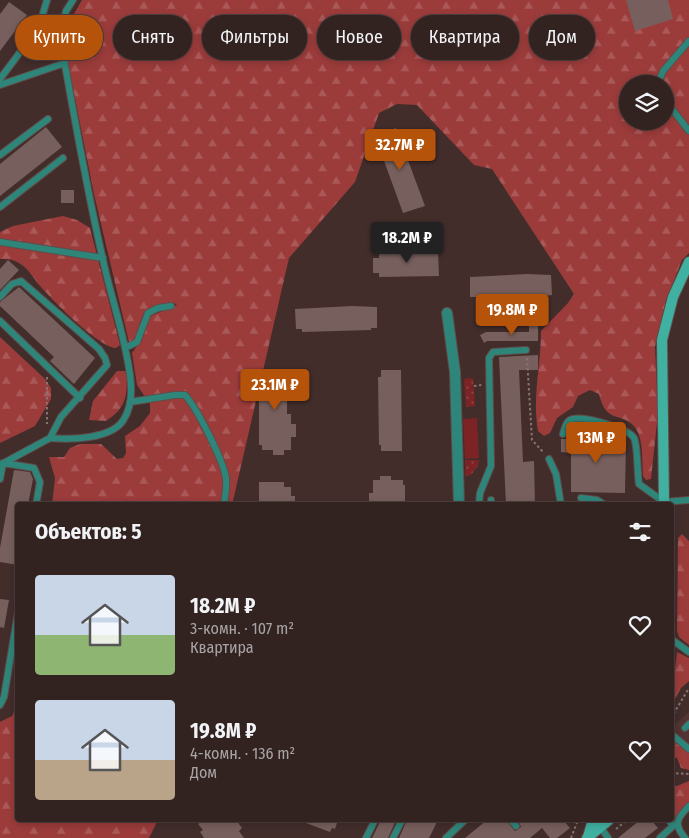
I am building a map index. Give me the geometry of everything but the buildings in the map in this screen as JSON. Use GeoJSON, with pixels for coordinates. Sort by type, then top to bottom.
{"type":"FeatureCollection","features":[{"type":"Feature","properties":{"kind":"main road"},"geometry":{"type":"LineString","coordinates":[[664,502],[662,340],[673,297],[689,262]]}},
{"type":"Feature","properties":{"kind":"main road"},"geometry":{"type":"LineString","coordinates":[[587,838],[594,822]]}},
{"type":"Feature","properties":{"kind":"street"},"geometry":{"type":"LineString","coordinates":[[447,313],[456,377],[460,502]]}},
{"type":"Feature","properties":{"kind":"lane"},"geometry":{"type":"LineString","coordinates":[[0,79],[39,26],[48,0]]}},
{"type":"Feature","properties":{"kind":"lane"},"geometry":{"type":"LineString","coordinates":[[2,464],[50,438],[84,438],[113,430],[124,420],[130,402],[130,374],[102,258],[60,36],[66,11],[73,0]]}},
{"type":"Feature","properties":{"kind":"lane"},"geometry":{"type":"LineString","coordinates":[[662,75],[664,70],[689,42]]}},
{"type":"Feature","properties":{"kind":"lane"},"geometry":{"type":"LineString","coordinates":[[0,85],[65,63]]}},
{"type":"Feature","properties":{"kind":"lane"},"geometry":{"type":"LineString","coordinates":[[674,112],[689,131]]}},
{"type":"Feature","properties":{"kind":"lane"},"geometry":{"type":"LineString","coordinates":[[0,155],[48,119]]}},
{"type":"Feature","properties":{"kind":"lane"},"geometry":{"type":"LineString","coordinates":[[0,207],[63,158]]}},
{"type":"Feature","properties":{"kind":"lane"},"geometry":{"type":"LineString","coordinates":[[0,242],[102,258]]}},
{"type":"Feature","properties":{"kind":"lane"},"geometry":{"type":"LineString","coordinates":[[0,297],[12,284],[21,281],[102,353],[107,362],[106,368],[61,417],[50,438]]}},
{"type":"Feature","properties":{"kind":"lane"},"geometry":{"type":"LineString","coordinates":[[125,348],[136,342],[148,313],[171,306]]}},
{"type":"Feature","properties":{"kind":"lane"},"geometry":{"type":"LineString","coordinates":[[0,321],[80,398]]}},
{"type":"Feature","properties":{"kind":"lane"},"geometry":{"type":"LineString","coordinates":[[479,502],[480,493],[491,466],[489,358],[493,352],[526,350]]}},
{"type":"Feature","properties":{"kind":"lane"},"geometry":{"type":"LineString","coordinates":[[446,370],[454,372],[456,377]]}},
{"type":"Feature","properties":{"kind":"lane"},"geometry":{"type":"LineString","coordinates":[[130,402],[175,395],[185,395],[192,402],[204,423],[226,477],[224,502]]}},
{"type":"Feature","properties":{"kind":"lane"},"geometry":{"type":"LineString","coordinates":[[563,434],[567,422],[572,419],[585,418],[628,431],[634,439],[639,484],[662,502]]}},
{"type":"Feature","properties":{"kind":"lane"},"geometry":{"type":"LineString","coordinates":[[549,459],[556,474],[561,502]]}},
{"type":"Feature","properties":{"kind":"lane"},"geometry":{"type":"LineString","coordinates":[[0,479],[2,464]]}},
{"type":"Feature","properties":{"kind":"lane"},"geometry":{"type":"LineString","coordinates":[[2,464],[37,470],[40,482],[37,502]]}},
{"type":"Feature","properties":{"kind":"lane"},"geometry":{"type":"LineString","coordinates":[[581,498],[600,502]]}},
{"type":"Feature","properties":{"kind":"lane"},"geometry":{"type":"LineString","coordinates":[[674,502],[689,500]]}},
{"type":"Feature","properties":{"kind":"lane"},"geometry":{"type":"LineString","coordinates":[[0,705],[4,697],[15,630]]}},
{"type":"Feature","properties":{"kind":"lane"},"geometry":{"type":"LineString","coordinates":[[674,641],[689,652]]}},
{"type":"Feature","properties":{"kind":"lane"},"geometry":{"type":"LineString","coordinates":[[674,736],[689,749]]}},
{"type":"Feature","properties":{"kind":"lane"},"geometry":{"type":"LineString","coordinates":[[685,838],[679,831],[676,823],[677,817],[689,806]]}},
{"type":"Feature","properties":{"kind":"lane"},"geometry":{"type":"LineString","coordinates":[[366,838],[374,822]]}},
{"type":"Feature","properties":{"kind":"lane"},"geometry":{"type":"LineString","coordinates":[[393,838],[401,822]]}},
{"type":"Feature","properties":{"kind":"lane"},"geometry":{"type":"LineString","coordinates":[[446,838],[464,822]]}},
{"type":"Feature","properties":{"kind":"lane"},"geometry":{"type":"LineString","coordinates":[[513,822],[516,826]]}},
{"type":"Feature","properties":{"kind":"lane"},"geometry":{"type":"LineString","coordinates":[[594,822],[608,838]]}},
{"type":"Feature","properties":{"kind":"lane"},"geometry":{"type":"LineString","coordinates":[[660,838],[672,826],[670,822]]}},
{"type":"Feature","properties":{"kind":"path"},"geometry":{"type":"LineString","coordinates":[[526,350],[532,440],[549,459]]}},
{"type":"Feature","properties":{"kind":"path"},"geometry":{"type":"LineString","coordinates":[[47,366],[46,423],[54,431]]}},
{"type":"Feature","properties":{"kind":"path"},"geometry":{"type":"LineString","coordinates":[[674,713],[689,688]]}},
{"type":"Feature","properties":{"kind":"path"},"geometry":{"type":"LineString","coordinates":[[674,773],[689,774]]}},
{"type":"Feature","properties":{"kind":"path"},"geometry":{"type":"LineString","coordinates":[[572,838],[577,822]]}},
{"type":"Feature","properties":{"kind":"shaded area"},"geometry":{"type":"Polygon","coordinates":[[[473,378],[475,406],[466,407],[464,379],[473,378]]]}},
{"type":"Feature","properties":{"kind":"shaded area"},"geometry":{"type":"Polygon","coordinates":[[[477,418],[479,458],[465,459],[463,419],[477,418]]]}},
{"type":"Feature","properties":{"kind":"shaded area"},"geometry":{"type":"Polygon","coordinates":[[[465,460],[479,460],[478,466],[471,475],[465,476],[465,460]]]}},
{"type":"Feature","properties":{"kind":"shaded area"},"geometry":{"type":"Polygon","coordinates":[[[689,712],[689,760],[674,747],[674,725],[689,712]]]}},
{"type":"Feature","properties":{"kind":"green space"},"geometry":{"type":"Polygon","coordinates":[[[82,0],[689,0],[689,253],[682,260],[666,300],[655,347],[658,413],[651,479],[646,480],[643,476],[641,443],[634,426],[605,410],[599,394],[590,390],[578,396],[573,407],[557,418],[550,433],[544,436],[538,431],[536,394],[541,331],[568,303],[574,294],[492,169],[474,165],[417,105],[397,104],[379,113],[355,182],[289,258],[233,502],[52,502],[55,478],[49,457],[64,457],[70,448],[80,444],[101,444],[117,459],[123,458],[126,453],[125,436],[140,426],[150,413],[150,404],[137,385],[132,353],[142,339],[148,317],[177,305],[174,303],[147,309],[133,341],[129,342],[94,194],[69,60],[103,60],[103,15],[74,15],[82,0]]]}},
{"type":"Feature","properties":{"kind":"green space"},"geometry":{"type":"Polygon","coordinates":[[[63,216],[77,220],[90,228],[120,345],[116,348],[99,341],[66,313],[20,263],[8,259],[0,259],[0,232],[13,226],[63,216]]]}},
{"type":"Feature","properties":{"kind":"green space"},"geometry":{"type":"Polygon","coordinates":[[[0,337],[45,379],[51,388],[51,399],[35,426],[0,443],[0,337]]]}},
{"type":"Feature","properties":{"kind":"green space"},"geometry":{"type":"Polygon","coordinates":[[[117,371],[125,371],[127,374],[127,389],[124,401],[118,411],[106,421],[89,420],[93,401],[117,371]]]}},
{"type":"Feature","properties":{"kind":"green space"},"geometry":{"type":"Polygon","coordinates":[[[682,534],[689,541],[689,645],[679,637],[677,631],[678,538],[682,534]]]}},
{"type":"Feature","properties":{"kind":"green space"},"geometry":{"type":"Polygon","coordinates":[[[677,652],[689,658],[689,681],[681,688],[674,701],[677,652]]]}},
{"type":"Feature","properties":{"kind":"green space"},"geometry":{"type":"Polygon","coordinates":[[[15,709],[15,822],[157,822],[149,838],[0,838],[0,722],[12,716],[15,709]]]}},
{"type":"Feature","properties":{"kind":"green space"},"geometry":{"type":"Polygon","coordinates":[[[674,740],[689,753],[689,770],[681,768],[677,758],[674,758],[674,740]]]}},
{"type":"Feature","properties":{"kind":"green space"},"geometry":{"type":"Polygon","coordinates":[[[689,781],[689,803],[674,819],[674,786],[689,781]]]}}]}
